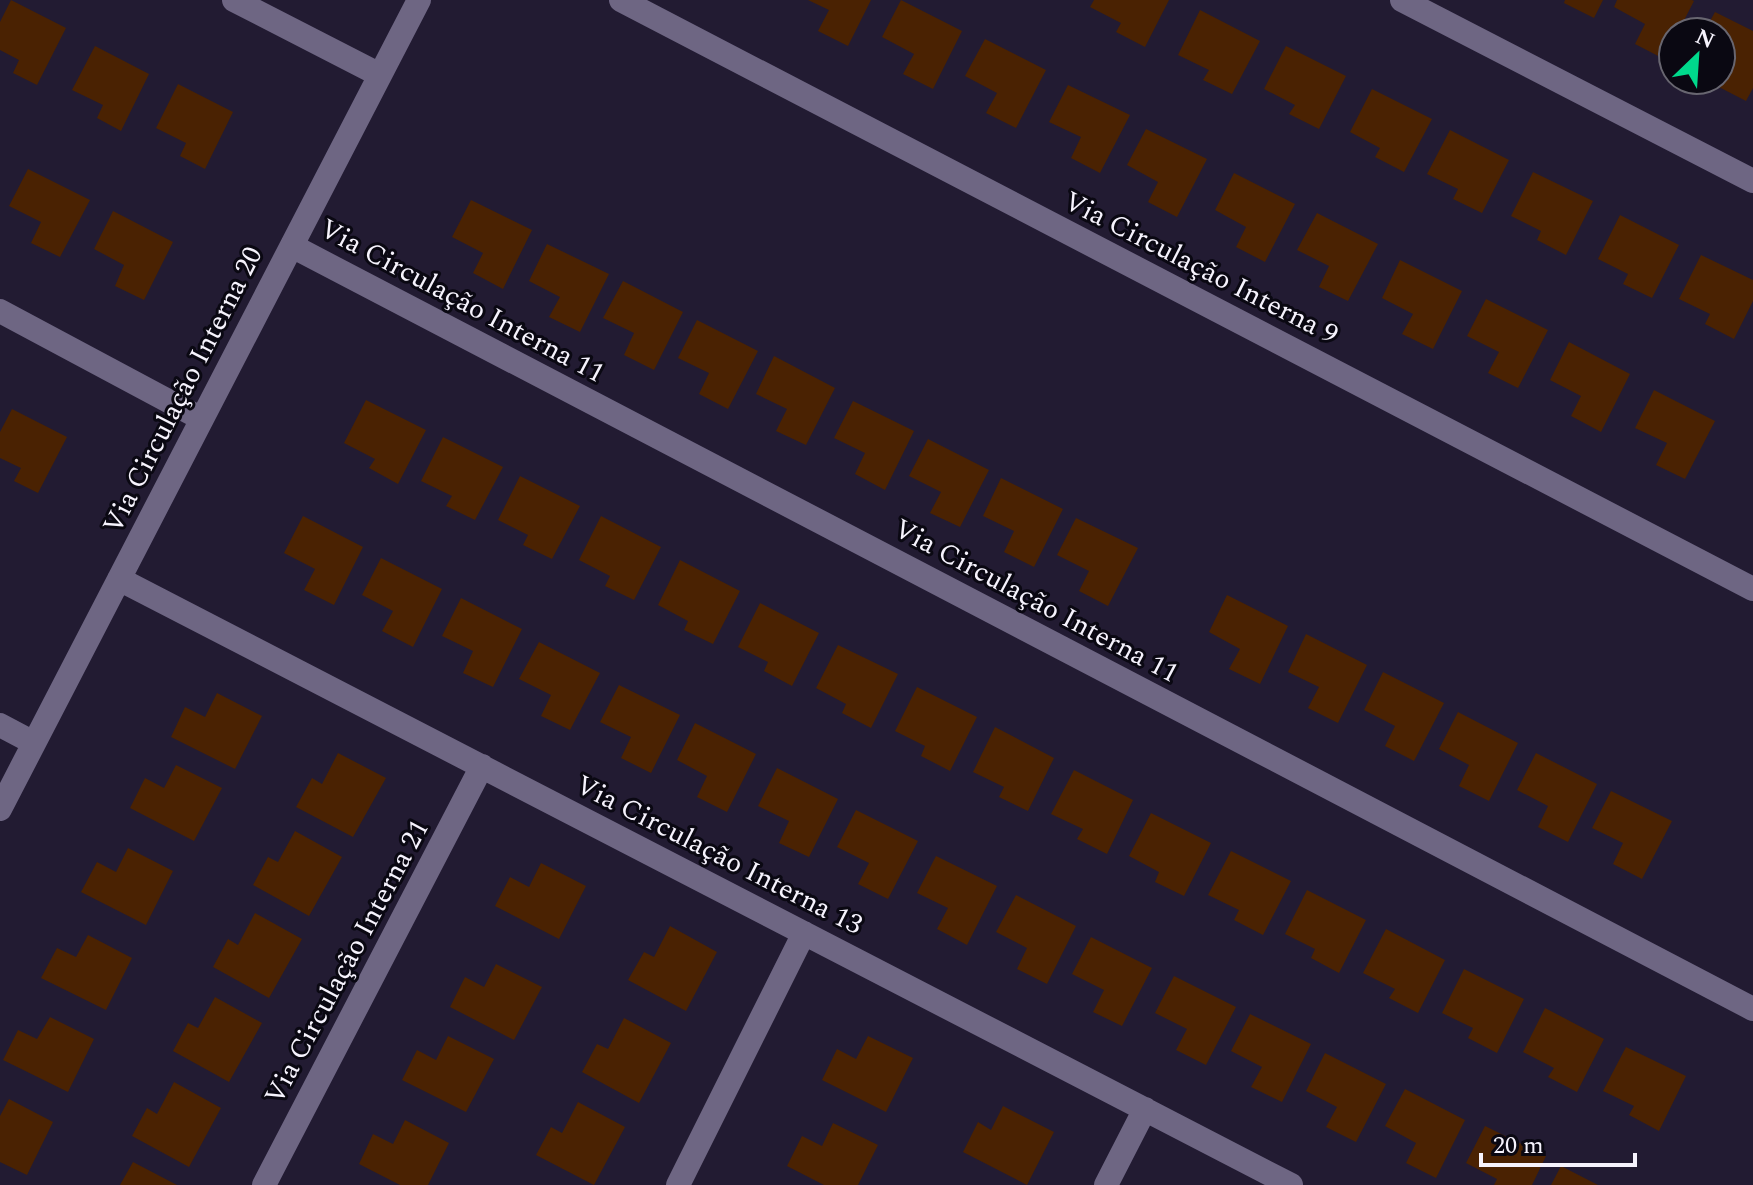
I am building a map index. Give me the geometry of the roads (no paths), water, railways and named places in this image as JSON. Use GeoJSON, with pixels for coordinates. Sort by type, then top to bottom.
{"type":"FeatureCollection","features":[{"type":"Feature","properties":{"kind":"street"},"geometry":{"type":"LineString","coordinates":[[234,0],[380,75]]}},
{"type":"Feature","properties":{"kind":"street","name":"Via Circulação Interna 20"},"geometry":{"type":"LineString","coordinates":[[0,809],[419,0]]}},
{"type":"Feature","properties":{"kind":"street","name":"Via Circulação Interna 9"},"geometry":{"type":"LineString","coordinates":[[621,0],[1753,589]]}},
{"type":"Feature","properties":{"kind":"street"},"geometry":{"type":"LineString","coordinates":[[1402,0],[1753,181]]}},
{"type":"Feature","properties":{"kind":"street","name":"Via Circulação Interna 11"},"geometry":{"type":"LineString","coordinates":[[292,246],[1753,1009]]}},
{"type":"Feature","properties":{"kind":"street"},"geometry":{"type":"LineString","coordinates":[[0,311],[202,419]]}},
{"type":"Feature","properties":{"kind":"street","name":"Via Circulação Interna 13"},"geometry":{"type":"LineString","coordinates":[[119,579],[1291,1185]]}},
{"type":"Feature","properties":{"kind":"street"},"geometry":{"type":"LineString","coordinates":[[0,725],[34,743]]}},
{"type":"Feature","properties":{"kind":"street","name":"Via Circulação Interna 21"},"geometry":{"type":"LineString","coordinates":[[264,1185],[482,766]]}},
{"type":"Feature","properties":{"kind":"street"},"geometry":{"type":"LineString","coordinates":[[678,1185],[804,933]]}},
{"type":"Feature","properties":{"kind":"street"},"geometry":{"type":"LineString","coordinates":[[1106,1185],[1145,1109]]}}]}
